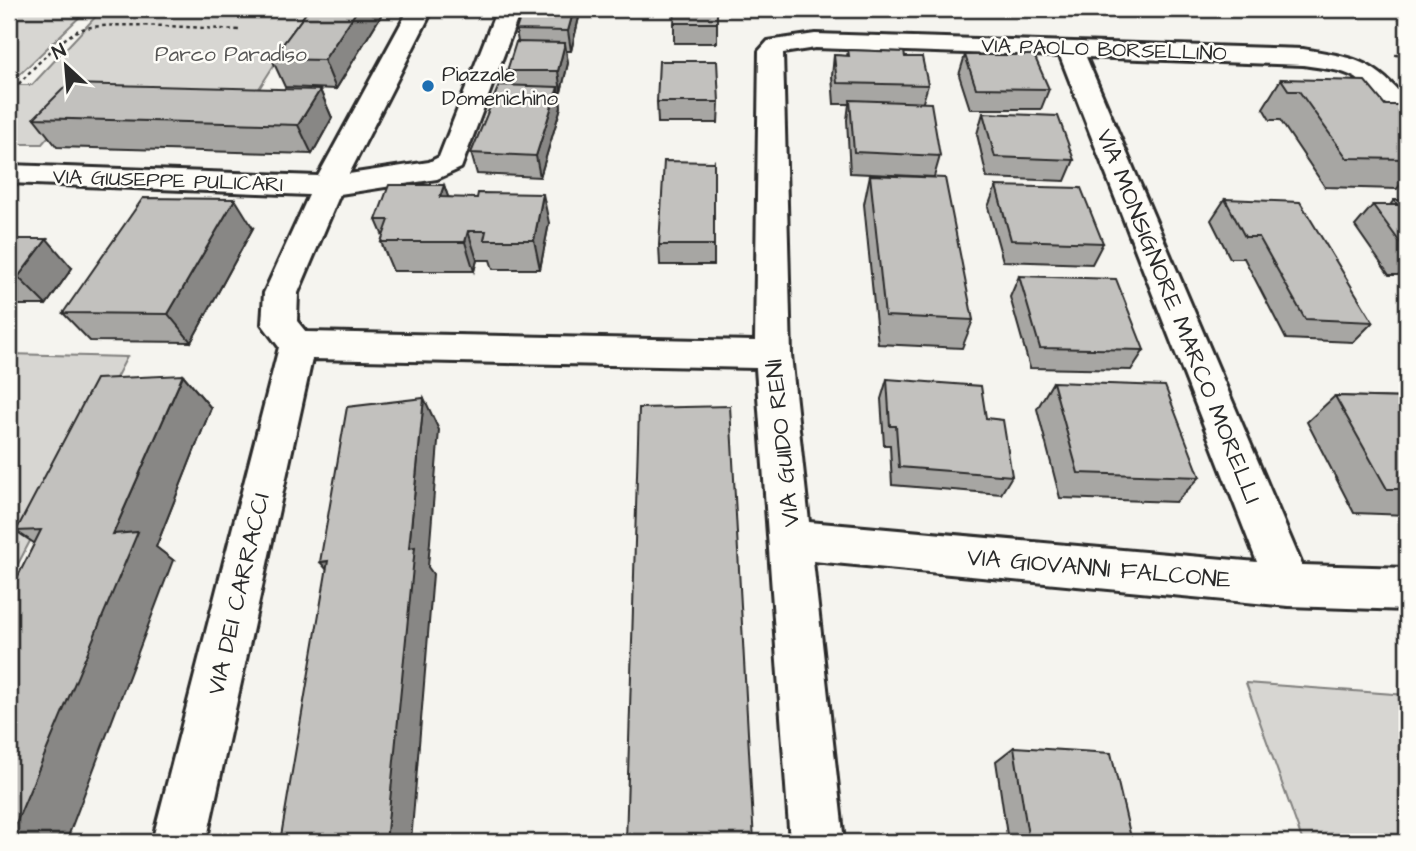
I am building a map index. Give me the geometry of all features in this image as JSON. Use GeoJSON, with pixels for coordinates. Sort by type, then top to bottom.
{"type":"FeatureCollection","features":[{"type":"Feature","properties":{"kind":"street"},"geometry":{"type":"LineString","coordinates":[[421,9],[328,186],[281,293],[279,324],[297,345],[773,355]]}},
{"type":"Feature","properties":{"kind":"street"},"geometry":{"type":"LineString","coordinates":[[328,186],[437,170],[451,162],[509,9]]}},
{"type":"Feature","properties":{"kind":"street","name":"VIA PAOLO BORSELLINO"},"geometry":{"type":"LineString","coordinates":[[777,46],[815,41],[1069,47],[1303,57],[1352,65],[1371,74],[1407,118]]}},
{"type":"Feature","properties":{"kind":"street","name":"VIA GUIDO RENI"},"geometry":{"type":"LineString","coordinates":[[777,46],[769,55],[773,355],[817,842]]}},
{"type":"Feature","properties":{"kind":"street","name":"VIA MONSIGNORE MARCO MORELLI"},"geometry":{"type":"LineString","coordinates":[[1069,47],[1288,585]]}},
{"type":"Feature","properties":{"kind":"street","name":"VIA GIUSEPPE PULICARI"},"geometry":{"type":"LineString","coordinates":[[9,174],[328,186]]}},
{"type":"Feature","properties":{"kind":"street","name":"VIA DEI CARRACCI"},"geometry":{"type":"LineString","coordinates":[[179,842],[297,345]]}},
{"type":"Feature","properties":{"kind":"street","name":"VIA GIOVANNI FALCONE"},"geometry":{"type":"LineString","coordinates":[[791,540],[1288,585],[1407,589]]}},
{"type":"Feature","properties":{"kind":"path"},"geometry":{"type":"LineString","coordinates":[[9,94],[49,52],[79,29],[140,25],[240,30]]}},
{"type":"Feature","properties":{"kind":"green space"},"geometry":{"type":"Polygon","coordinates":[[[9,9],[88,9],[20,74],[9,74],[9,9]]]}},
{"type":"Feature","properties":{"kind":"green space","name":"Parco Paradiso"},"geometry":{"type":"Polygon","coordinates":[[[99,13],[307,13],[255,95],[84,95],[42,144],[9,144],[9,85],[32,85],[99,13]]]}},
{"type":"Feature","properties":{"kind":"green space"},"geometry":{"type":"Polygon","coordinates":[[[9,354],[127,357],[9,581],[9,354]]]}},
{"type":"Feature","properties":{"kind":"green space"},"geometry":{"type":"Polygon","coordinates":[[[1246,683],[1407,695],[1407,842],[1303,842],[1246,683]]]}},
{"type":"Feature","properties":{"kind":"building"},"geometry":{"type":"Polygon","coordinates":[[[309,9],[358,9],[324,60],[272,59],[309,9]]]}},
{"type":"Feature","properties":{"kind":"building"},"geometry":{"type":"Polygon","coordinates":[[[523,9],[574,9],[568,31],[516,30],[523,9]]]}},
{"type":"Feature","properties":{"kind":"building"},"geometry":{"type":"Polygon","coordinates":[[[675,9],[717,9],[717,23],[674,23],[675,9]]]}},
{"type":"Feature","properties":{"kind":"building"},"geometry":{"type":"Polygon","coordinates":[[[516,42],[565,43],[558,71],[507,71],[516,42]]]}},
{"type":"Feature","properties":{"kind":"building"},"geometry":{"type":"Polygon","coordinates":[[[848,50],[904,52],[905,57],[922,57],[928,85],[837,83],[834,55],[849,56],[848,50]]]}},
{"type":"Feature","properties":{"kind":"building"},"geometry":{"type":"Polygon","coordinates":[[[965,55],[1034,55],[1049,89],[976,88],[965,55]]]}},
{"type":"Feature","properties":{"kind":"building"},"geometry":{"type":"Polygon","coordinates":[[[659,61],[717,61],[719,102],[657,102],[659,61]]]}},
{"type":"Feature","properties":{"kind":"building"},"geometry":{"type":"Polygon","coordinates":[[[1281,79],[1365,81],[1385,105],[1403,105],[1407,110],[1407,136],[1403,136],[1407,141],[1407,159],[1347,158],[1299,91],[1289,91],[1281,79]]]}},
{"type":"Feature","properties":{"kind":"building"},"geometry":{"type":"Polygon","coordinates":[[[68,84],[320,90],[298,125],[34,118],[68,84]]]}},
{"type":"Feature","properties":{"kind":"building"},"geometry":{"type":"Polygon","coordinates":[[[499,85],[558,87],[536,156],[471,153],[499,85]]]}},
{"type":"Feature","properties":{"kind":"building"},"geometry":{"type":"Polygon","coordinates":[[[850,100],[931,103],[940,156],[854,152],[850,100]]]}},
{"type":"Feature","properties":{"kind":"building"},"geometry":{"type":"Polygon","coordinates":[[[983,113],[1058,116],[1074,160],[995,157],[983,113]]]}},
{"type":"Feature","properties":{"kind":"building"},"geometry":{"type":"Polygon","coordinates":[[[664,161],[714,162],[714,245],[659,245],[664,161]]]}},
{"type":"Feature","properties":{"kind":"building"},"geometry":{"type":"Polygon","coordinates":[[[870,175],[945,178],[973,320],[885,316],[870,175]]]}},
{"type":"Feature","properties":{"kind":"building"},"geometry":{"type":"Polygon","coordinates":[[[389,185],[444,185],[440,197],[477,198],[478,193],[543,194],[534,240],[484,240],[486,231],[468,231],[465,242],[381,242],[389,220],[376,220],[389,185]]]}},
{"type":"Feature","properties":{"kind":"building"},"geometry":{"type":"Polygon","coordinates":[[[996,186],[1081,188],[1103,243],[1011,240],[996,186]]]}},
{"type":"Feature","properties":{"kind":"building"},"geometry":{"type":"Polygon","coordinates":[[[143,198],[235,199],[168,314],[63,313],[143,198]]]}},
{"type":"Feature","properties":{"kind":"building"},"geometry":{"type":"Polygon","coordinates":[[[1225,199],[1300,202],[1373,322],[1305,319],[1259,237],[1245,237],[1225,199]]]}},
{"type":"Feature","properties":{"kind":"building"},"geometry":{"type":"Polygon","coordinates":[[[1394,200],[1407,200],[1407,252],[1373,205],[1398,205],[1394,200]]]}},
{"type":"Feature","properties":{"kind":"building"},"geometry":{"type":"Polygon","coordinates":[[[9,239],[47,239],[18,277],[9,277],[9,239]]]}},
{"type":"Feature","properties":{"kind":"building"},"geometry":{"type":"Polygon","coordinates":[[[1019,276],[1116,279],[1144,350],[1040,348],[1019,276]]]}},
{"type":"Feature","properties":{"kind":"building"},"geometry":{"type":"Polygon","coordinates":[[[183,375],[113,534],[138,532],[9,840],[9,594],[41,530],[16,531],[96,379],[183,375]]]}},
{"type":"Feature","properties":{"kind":"building"},"geometry":{"type":"Polygon","coordinates":[[[887,379],[981,386],[986,418],[1003,420],[1012,476],[899,467],[896,426],[890,426],[887,379]]]}},
{"type":"Feature","properties":{"kind":"building"},"geometry":{"type":"Polygon","coordinates":[[[1053,382],[1165,386],[1200,477],[1078,473],[1053,382]]]}},
{"type":"Feature","properties":{"kind":"building"},"geometry":{"type":"Polygon","coordinates":[[[1335,396],[1407,398],[1407,489],[1387,489],[1335,396]]]}},
{"type":"Feature","properties":{"kind":"building"},"geometry":{"type":"Polygon","coordinates":[[[424,398],[409,548],[415,547],[386,842],[280,842],[328,561],[320,562],[347,407],[424,398]]]}},
{"type":"Feature","properties":{"kind":"building"},"geometry":{"type":"Polygon","coordinates":[[[730,406],[754,842],[626,842],[639,408],[730,406]]]}},
{"type":"Feature","properties":{"kind":"building"},"geometry":{"type":"Polygon","coordinates":[[[1014,747],[1111,753],[1132,842],[1029,842],[1014,747]]]}},
{"type":"Feature","properties":{"kind":"place","name":"Piazzale Domenichino"},"geometry":{"type":"Point","coordinates":[428,86]}}]}
